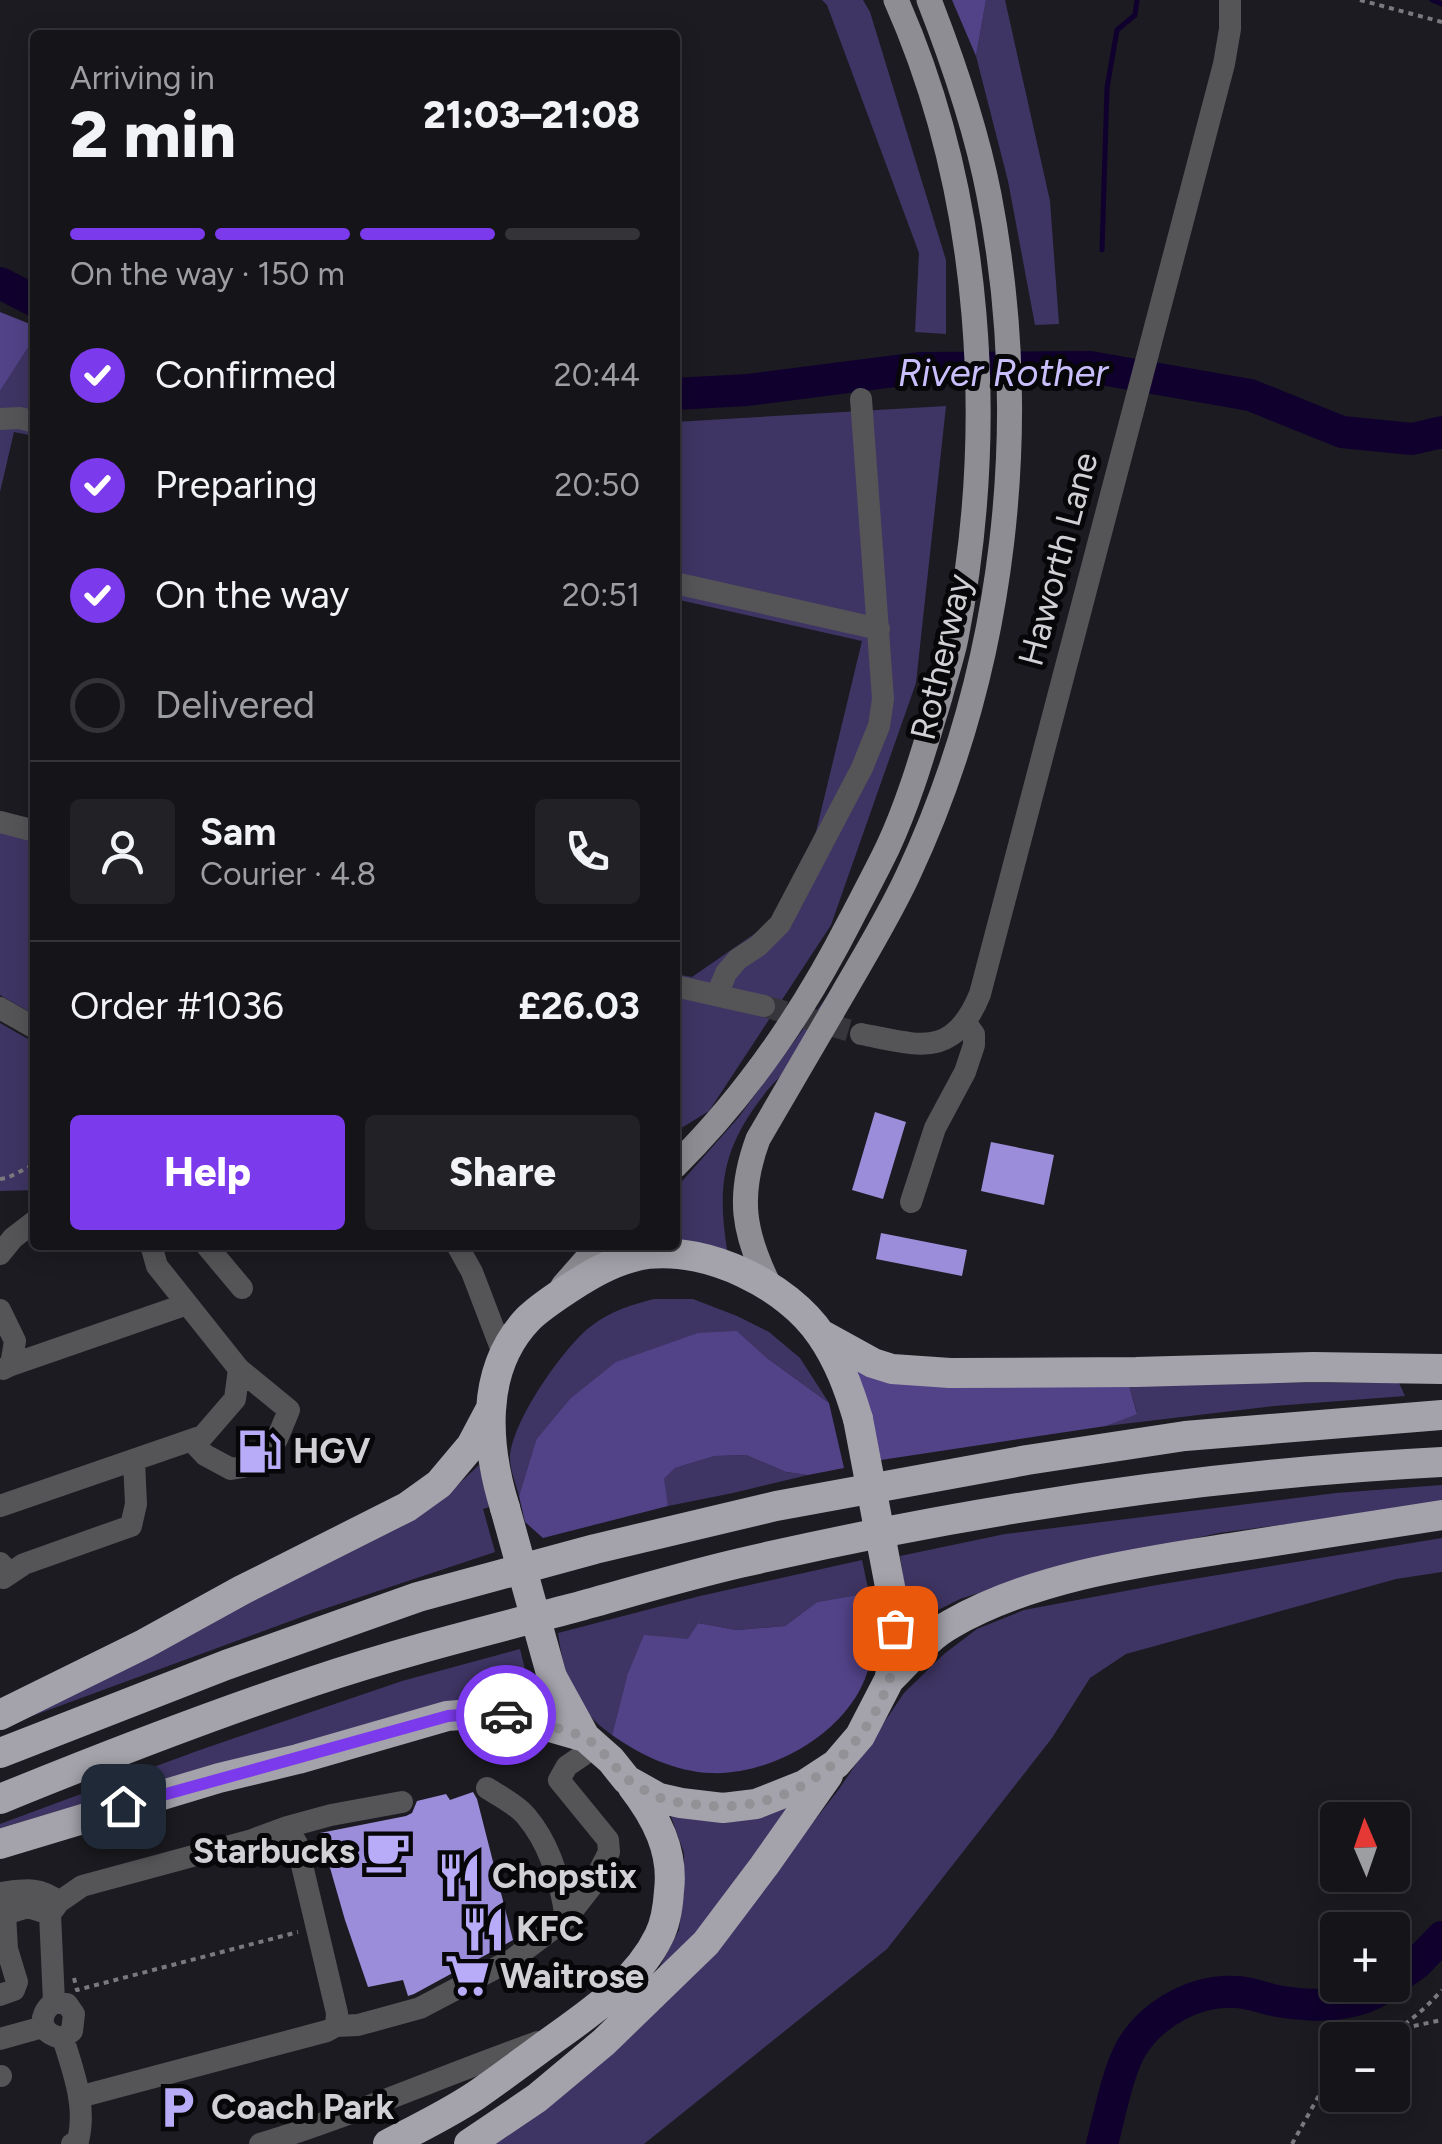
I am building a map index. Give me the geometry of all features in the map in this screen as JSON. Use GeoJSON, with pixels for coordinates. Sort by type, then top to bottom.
{"type":"FeatureCollection","features":[{"type":"Feature","properties":{"kind":"highway"},"geometry":{"type":"LineString","coordinates":[[388,2144],[472,2098],[618,1989],[659,1936],[667,1914],[671,1878],[666,1843],[657,1822],[627,1780],[590,1742],[552,1677],[495,1476],[490,1433],[494,1384],[504,1356],[526,1322],[549,1301],[607,1265],[648,1254],[691,1255],[746,1273],[770,1286],[810,1320],[845,1376],[858,1419],[892,1596],[895,1628],[890,1680]]}},
{"type":"Feature","properties":{"kind":"highway"},"geometry":{"type":"LineString","coordinates":[[822,1335],[892,1369],[950,1372],[1442,1369]]}},
{"type":"Feature","properties":{"kind":"highway"},"geometry":{"type":"LineString","coordinates":[[0,1715],[407,1507],[439,1484],[472,1446],[490,1410]]}},
{"type":"Feature","properties":{"kind":"highway"},"geometry":{"type":"LineString","coordinates":[[0,1752],[418,1597],[776,1506],[1185,1436],[1442,1415]]}},
{"type":"Feature","properties":{"kind":"highway"},"geometry":{"type":"LineString","coordinates":[[0,1798],[311,1682],[426,1647],[737,1564],[895,1530],[1204,1481],[1442,1462]]}},
{"type":"Feature","properties":{"kind":"highway"},"geometry":{"type":"LineString","coordinates":[[468,2144],[538,2098],[604,2042],[706,1943],[860,1736],[890,1680],[949,1625],[993,1604],[1078,1576],[1156,1560],[1442,1516]]}},
{"type":"Feature","properties":{"kind":"highway"},"geometry":{"type":"LineString","coordinates":[[0,1844],[220,1778],[448,1716],[512,1716],[590,1742]]}},
{"type":"Feature","properties":{"kind":"highway"},"geometry":{"type":"LineString","coordinates":[[627,1780],[660,1798],[723,1808],[778,1797],[836,1764]]}},
{"type":"Feature","properties":{"kind":"main road","name":"Rotherway"},"geometry":{"type":"LineString","coordinates":[[680,1161],[748,1084],[829,962],[889,844],[928,736],[956,641],[973,526],[979,400],[975,324],[967,253],[939,122],[908,25],[896,0]]}},
{"type":"Feature","properties":{"kind":"main road","name":"Rotherway"},"geometry":{"type":"LineString","coordinates":[[770,1286],[756,1258],[746,1214],[744,1191],[751,1158],[758,1139],[907,878],[931,822],[960,740],[982,656],[1000,555],[1010,401],[998,250],[989,192],[956,70],[930,0]]}},
{"type":"Feature","properties":{"kind":"main road"},"geometry":{"type":"LineString","coordinates":[[549,1301],[595,1250]]}},
{"type":"Feature","properties":{"kind":"lane","name":"Haworth Lane"},"geometry":{"type":"LineString","coordinates":[[965,1022],[980,994],[1152,342],[1224,64],[1230,0]]}},
{"type":"Feature","properties":{"kind":"lane"},"geometry":{"type":"LineString","coordinates":[[716,996],[738,959],[780,924],[862,768],[879,726],[883,699],[861,399]]}},
{"type":"Feature","properties":{"kind":"lane"},"geometry":{"type":"LineString","coordinates":[[0,419],[30,421]]}},
{"type":"Feature","properties":{"kind":"lane"},"geometry":{"type":"LineString","coordinates":[[680,584],[879,629]]}},
{"type":"Feature","properties":{"kind":"lane"},"geometry":{"type":"LineString","coordinates":[[0,822],[30,829]]}},
{"type":"Feature","properties":{"kind":"lane"},"geometry":{"type":"LineString","coordinates":[[680,987],[764,1006]]}},
{"type":"Feature","properties":{"kind":"lane"},"geometry":{"type":"LineString","coordinates":[[0,1008],[30,1025]]}},
{"type":"Feature","properties":{"kind":"lane"},"geometry":{"type":"LineString","coordinates":[[861,1034],[937,1044],[965,1022],[974,1034],[965,1072],[935,1128],[911,1202]]}},
{"type":"Feature","properties":{"kind":"lane"},"geometry":{"type":"LineString","coordinates":[[0,1254],[30,1225]]}},
{"type":"Feature","properties":{"kind":"lane"},"geometry":{"type":"LineString","coordinates":[[152,1250],[157,1266],[239,1370],[289,1410],[277,1439],[243,1466],[231,1469],[206,1456],[190,1440]]}},
{"type":"Feature","properties":{"kind":"lane"},"geometry":{"type":"LineString","coordinates":[[210,1250],[242,1288]]}},
{"type":"Feature","properties":{"kind":"lane"},"geometry":{"type":"LineString","coordinates":[[460,1250],[504,1356]]}},
{"type":"Feature","properties":{"kind":"lane"},"geometry":{"type":"LineString","coordinates":[[5,1368],[187,1304]]}},
{"type":"Feature","properties":{"kind":"lane"},"geometry":{"type":"LineString","coordinates":[[0,1310],[15,1341],[5,1368]]}},
{"type":"Feature","properties":{"kind":"lane"},"geometry":{"type":"LineString","coordinates":[[0,1506],[204,1436],[235,1399],[239,1370]]}},
{"type":"Feature","properties":{"kind":"lane"},"geometry":{"type":"LineString","coordinates":[[9,1565],[132,1526],[136,1504],[134,1461]]}},
{"type":"Feature","properties":{"kind":"lane"},"geometry":{"type":"LineString","coordinates":[[78,2097],[336,2026],[358,2025],[420,2008],[514,1959],[566,1919],[591,1887],[609,1852],[608,1840],[559,1780],[566,1766],[590,1742]]}},
{"type":"Feature","properties":{"kind":"lane"},"geometry":{"type":"LineString","coordinates":[[487,1788],[524,1813],[546,1847],[566,1919]]}},
{"type":"Feature","properties":{"kind":"lane"},"geometry":{"type":"LineString","coordinates":[[0,1995],[14,1990],[17,1982],[5,1914],[28,1906],[54,1908],[82,1886],[287,1827],[402,1802]]}},
{"type":"Feature","properties":{"kind":"lane"},"geometry":{"type":"LineString","coordinates":[[287,1827],[297,1844],[337,2013],[336,2026]]}},
{"type":"Feature","properties":{"kind":"lane"},"geometry":{"type":"LineString","coordinates":[[0,1893],[46,1892],[54,1908],[54,2002],[68,2004],[74,2014],[72,2030],[0,2039]]}},
{"type":"Feature","properties":{"kind":"lane"},"geometry":{"type":"LineString","coordinates":[[53,2032],[78,2097],[82,2125],[78,2141],[72,2144]]}},
{"type":"Feature","properties":{"kind":"lane"},"geometry":{"type":"LineString","coordinates":[[260,2144],[401,2096],[560,2034]]}},
{"type":"Feature","properties":{"kind":"path"},"geometry":{"type":"LineString","coordinates":[[1360,0],[1442,22]]}},
{"type":"Feature","properties":{"kind":"path"},"geometry":{"type":"LineString","coordinates":[[0,1179],[30,1166]]}},
{"type":"Feature","properties":{"kind":"path"},"geometry":{"type":"LineString","coordinates":[[74,1975],[78,1990],[316,1927]]}},
{"type":"Feature","properties":{"kind":"path"},"geometry":{"type":"LineString","coordinates":[[1409,2022],[1442,1990]]}},
{"type":"Feature","properties":{"kind":"path"},"geometry":{"type":"LineString","coordinates":[[1410,2027],[1442,2020]]}},
{"type":"Feature","properties":{"kind":"path"},"geometry":{"type":"LineString","coordinates":[[1292,2144],[1320,2094]]}},
{"type":"Feature","properties":{"kind":"shaded area"},"geometry":{"type":"Polygon","coordinates":[[[822,0],[863,0],[870,12],[946,260],[946,334],[915,332],[919,253],[822,0]]]}},
{"type":"Feature","properties":{"kind":"shaded area"},"geometry":{"type":"Polygon","coordinates":[[[952,0],[986,0],[976,56],[952,0]]]}},
{"type":"Feature","properties":{"kind":"shaded area"},"geometry":{"type":"Polygon","coordinates":[[[986,0],[1005,0],[1050,201],[1059,324],[1035,325],[1008,181],[976,56],[986,0]]]}},
{"type":"Feature","properties":{"kind":"shaded area"},"geometry":{"type":"Polygon","coordinates":[[[0,312],[30,324],[30,345],[0,391],[0,312]]]}},
{"type":"Feature","properties":{"kind":"shaded area"},"geometry":{"type":"Polygon","coordinates":[[[30,345],[30,435],[14,432],[0,492],[0,391],[30,345]]]}},
{"type":"Feature","properties":{"kind":"shaded area"},"geometry":{"type":"Polygon","coordinates":[[[946,406],[916,683],[831,925],[709,1111],[680,1129],[680,975],[692,977],[776,919],[809,861],[862,641],[680,600],[680,422],[946,406]]]}},
{"type":"Feature","properties":{"kind":"shaded area"},"geometry":{"type":"Polygon","coordinates":[[[0,813],[30,821],[30,1012],[0,995],[0,813]]]}},
{"type":"Feature","properties":{"kind":"shaded area"},"geometry":{"type":"Polygon","coordinates":[[[834,987],[805,1047],[767,1091],[738,1134],[723,1190],[728,1255],[680,1246],[680,1183],[738,1118],[834,987]]]}},
{"type":"Feature","properties":{"kind":"shaded area"},"geometry":{"type":"Polygon","coordinates":[[[0,1023],[30,1040],[30,1190],[0,1191],[0,1023]]]}},
{"type":"Feature","properties":{"kind":"shaded area"},"geometry":{"type":"Polygon","coordinates":[[[654,1299],[693,1299],[769,1332],[800,1358],[829,1403],[737,1331],[536,1440],[519,1496],[510,1463],[513,1443],[553,1368],[598,1321],[654,1299]]]}},
{"type":"Feature","properties":{"kind":"shaded area"},"geometry":{"type":"Polygon","coordinates":[[[737,1331],[829,1403],[844,1468],[808,1475],[786,1472],[746,1455],[715,1456],[675,1468],[664,1479],[668,1506],[543,1538],[525,1522],[519,1496],[536,1440],[570,1399],[616,1362],[698,1333],[737,1331]]]}},
{"type":"Feature","properties":{"kind":"shaded area"},"geometry":{"type":"Polygon","coordinates":[[[847,1361],[1128,1382],[1137,1414],[1106,1426],[881,1460],[872,1419],[847,1361]]]}},
{"type":"Feature","properties":{"kind":"shaded area"},"geometry":{"type":"Polygon","coordinates":[[[1128,1382],[1399,1383],[1405,1396],[1274,1406],[1106,1426],[1137,1413],[1128,1382]]]}},
{"type":"Feature","properties":{"kind":"shaded area"},"geometry":{"type":"Polygon","coordinates":[[[746,1455],[786,1472],[808,1475],[668,1506],[663,1480],[675,1468],[715,1456],[746,1455]]]}},
{"type":"Feature","properties":{"kind":"shaded area"},"geometry":{"type":"Polygon","coordinates":[[[479,1465],[489,1507],[483,1509],[495,1552],[315,1612],[24,1719],[449,1493],[479,1465]]]}},
{"type":"Feature","properties":{"kind":"shaded area"},"geometry":{"type":"Polygon","coordinates":[[[1442,1485],[1442,1504],[1219,1533],[1057,1568],[960,1599],[928,1615],[904,1638],[906,1596],[900,1556],[1005,1534],[1336,1493],[1442,1485]]]}},
{"type":"Feature","properties":{"kind":"shaded area"},"geometry":{"type":"Polygon","coordinates":[[[1442,1538],[1442,1572],[1396,1579],[1126,1654],[1090,1678],[1052,1738],[887,1949],[644,2144],[489,2144],[730,1930],[839,1789],[904,1693],[977,1629],[1024,1610],[1442,1538]]]}},
{"type":"Feature","properties":{"kind":"shaded area"},"geometry":{"type":"Polygon","coordinates":[[[862,1560],[869,1593],[817,1602],[785,1626],[736,1630],[698,1623],[689,1639],[627,1676],[612,1735],[589,1714],[573,1691],[558,1633],[862,1560]]]}},
{"type":"Feature","properties":{"kind":"shaded area"},"geometry":{"type":"Polygon","coordinates":[[[869,1593],[872,1645],[862,1686],[849,1707],[810,1743],[761,1766],[711,1773],[659,1761],[612,1735],[627,1676],[644,1635],[688,1639],[698,1623],[736,1630],[785,1626],[817,1602],[869,1593]]]}},
{"type":"Feature","properties":{"kind":"shaded area"},"geometry":{"type":"Polygon","coordinates":[[[520,1649],[529,1685],[537,1683],[550,1716],[522,1707],[61,1810],[0,1828],[0,1824],[197,1751],[402,1681],[520,1649]]]}},
{"type":"Feature","properties":{"kind":"shaded area"},"geometry":{"type":"Polygon","coordinates":[[[796,1797],[721,1906],[663,1970],[660,1966],[679,1930],[684,1890],[684,1853],[668,1808],[796,1797]]]}},
{"type":"Feature","properties":{"kind":"building"},"geometry":{"type":"Polygon","coordinates":[[[875,1112],[906,1122],[883,1199],[852,1190],[875,1112]]]}},
{"type":"Feature","properties":{"kind":"building"},"geometry":{"type":"Polygon","coordinates":[[[991,1142],[1054,1155],[1044,1205],[981,1191],[991,1142]]]}},
{"type":"Feature","properties":{"kind":"building"},"geometry":{"type":"Polygon","coordinates":[[[881,1233],[967,1250],[962,1276],[876,1259],[881,1233]]]}},
{"type":"Feature","properties":{"kind":"building"},"geometry":{"type":"Polygon","coordinates":[[[473,1792],[513,1940],[408,1996],[403,1980],[368,1987],[320,1833],[406,1816],[412,1813],[417,1801],[446,1794],[450,1800],[473,1792]]]}},
{"type":"Feature","properties":{"kind":"waterway"},"geometry":{"type":"LineString","coordinates":[[1102,250],[1107,88],[1117,30],[1135,15],[1137,0]]}},
{"type":"Feature","properties":{"kind":"waterway"},"geometry":{"type":"LineString","coordinates":[[1432,0],[1442,4]]}},
{"type":"Feature","properties":{"kind":"waterway","name":"River Rother"},"geometry":{"type":"LineString","coordinates":[[0,283],[30,298]]}},
{"type":"Feature","properties":{"kind":"waterway","name":"River Rother"},"geometry":{"type":"LineString","coordinates":[[680,394],[747,390],[919,368],[1090,367],[1250,395],[1342,432],[1412,439],[1442,432]]}},
{"type":"Feature","properties":{"kind":"waterway","name":"River Rother"},"geometry":{"type":"LineString","coordinates":[[1410,1968],[1442,1937]]}},
{"type":"Feature","properties":{"kind":"waterway","name":"River Rother"},"geometry":{"type":"LineString","coordinates":[[1102,2144],[1118,2081],[1132,2047],[1152,2024],[1177,2006],[1222,1992],[1296,2004],[1347,2002]]}},
{"type":"Feature","properties":{"kind":"tunnel"},"geometry":{"type":"LineString","coordinates":[[764,1006],[861,1034]]}},
{"type":"Feature","properties":{"kind":"way so far"},"geometry":{"type":"LineString","coordinates":[[506,1715],[585,1737],[627,1780],[660,1798],[723,1808],[756,1804],[804,1785],[836,1764],[860,1736],[890,1680],[895,1628]]}},
{"type":"Feature","properties":{"kind":"place","name":"HGV"},"geometry":{"type":"Point","coordinates":[260,1451]}},
{"type":"Feature","properties":{"kind":"place","name":"Starbucks"},"geometry":{"type":"Point","coordinates":[388,1851]}},
{"type":"Feature","properties":{"kind":"place","name":"Chopstix"},"geometry":{"type":"Point","coordinates":[459,1876]}},
{"type":"Feature","properties":{"kind":"place","name":"KFC"},"geometry":{"type":"Point","coordinates":[483,1929]}},
{"type":"Feature","properties":{"kind":"place","name":"Waitrose"},"geometry":{"type":"Point","coordinates":[467,1976]}},
{"type":"Feature","properties":{"kind":"place","name":"Coach Park"},"geometry":{"type":"Point","coordinates":[178,2107]}},
{"type":"Feature","properties":{"kind":"route"},"geometry":{"type":"LineString","coordinates":[[123,1806],[448,1716],[506,1715]]}}]}
